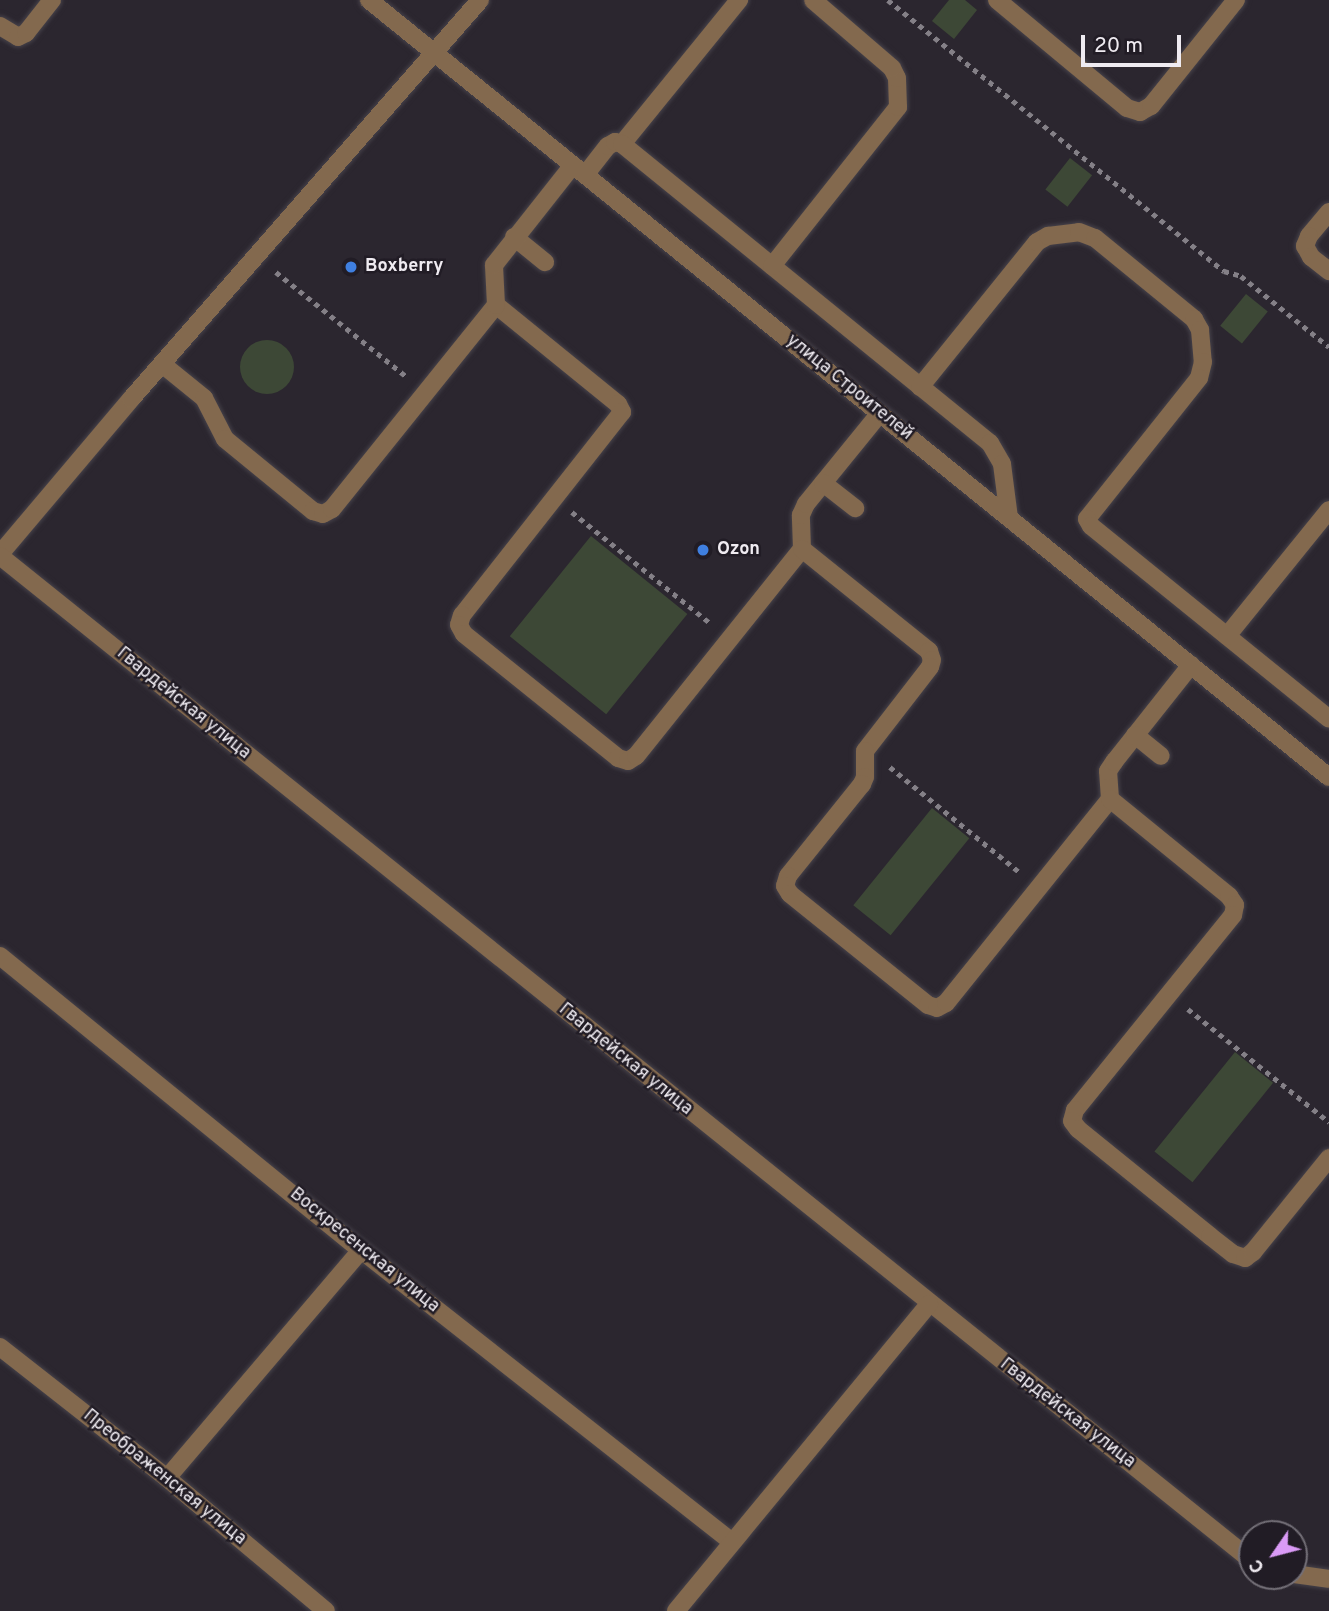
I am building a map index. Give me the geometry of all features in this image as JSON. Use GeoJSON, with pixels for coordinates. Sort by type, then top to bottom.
{"type":"FeatureCollection","features":[{"type":"Feature","properties":{"kind":"street"},"geometry":{"type":"LineString","coordinates":[[0,26],[19,37],[26,33],[52,0]]}},
{"type":"Feature","properties":{"kind":"street","name":"улица Строителей"},"geometry":{"type":"LineString","coordinates":[[369,0],[1329,776]]}},
{"type":"Feature","properties":{"kind":"street"},"geometry":{"type":"LineString","coordinates":[[0,555],[162,364],[480,0]]}},
{"type":"Feature","properties":{"kind":"street"},"geometry":{"type":"LineString","coordinates":[[622,144],[739,0]]}},
{"type":"Feature","properties":{"kind":"street"},"geometry":{"type":"LineString","coordinates":[[772,265],[898,107],[897,78],[892,68],[813,0]]}},
{"type":"Feature","properties":{"kind":"street"},"geometry":{"type":"LineString","coordinates":[[997,0],[1127,108],[1140,112],[1151,106],[1236,0]]}},
{"type":"Feature","properties":{"kind":"street"},"geometry":{"type":"LineString","coordinates":[[162,364],[204,398],[225,439],[313,510],[323,513],[332,509],[496,305],[494,265],[514,237],[579,170],[615,142],[622,144],[990,443],[998,454],[1009,518]]}},
{"type":"Feature","properties":{"kind":"street"},"geometry":{"type":"LineString","coordinates":[[1329,212],[1309,236],[1305,246],[1311,257],[1329,271]]}},
{"type":"Feature","properties":{"kind":"street"},"geometry":{"type":"LineString","coordinates":[[920,387],[1037,242],[1048,236],[1079,232],[1095,238],[1194,319],[1200,330],[1203,362],[1199,378],[1087,519],[1329,719]]}},
{"type":"Feature","properties":{"kind":"street"},"geometry":{"type":"LineString","coordinates":[[514,237],[545,262]]}},
{"type":"Feature","properties":{"kind":"street"},"geometry":{"type":"LineString","coordinates":[[496,305],[618,404],[622,412],[462,615],[459,625],[464,634],[618,758],[628,761],[636,756],[802,549],[801,515],[880,413]]}},
{"type":"Feature","properties":{"kind":"street"},"geometry":{"type":"LineString","coordinates":[[824,483],[855,508]]}},
{"type":"Feature","properties":{"kind":"street"},"geometry":{"type":"LineString","coordinates":[[1227,636],[1329,510]]}},
{"type":"Feature","properties":{"kind":"street"},"geometry":{"type":"LineString","coordinates":[[802,549],[929,652],[932,660],[930,667],[867,749],[866,777],[862,784],[788,876],[785,886],[790,894],[928,1005],[937,1008],[946,1003],[1110,799],[1108,771],[1191,665]]}},
{"type":"Feature","properties":{"kind":"street","name":"Гвардейская улица"},"geometry":{"type":"LineString","coordinates":[[0,555],[1238,1550]]}},
{"type":"Feature","properties":{"kind":"street"},"geometry":{"type":"LineString","coordinates":[[1135,735],[1161,756]]}},
{"type":"Feature","properties":{"kind":"street"},"geometry":{"type":"LineString","coordinates":[[1110,799],[1229,896],[1235,905],[1233,915],[1075,1110],[1072,1121],[1078,1129],[1233,1255],[1245,1258],[1253,1252],[1329,1158]]}},
{"type":"Feature","properties":{"kind":"street","name":"Воскресенская улица"},"geometry":{"type":"LineString","coordinates":[[0,956],[361,1250],[732,1542]]}},
{"type":"Feature","properties":{"kind":"street"},"geometry":{"type":"LineString","coordinates":[[167,1478],[361,1250]]}},
{"type":"Feature","properties":{"kind":"street"},"geometry":{"type":"LineString","coordinates":[[676,1611],[929,1304]]}},
{"type":"Feature","properties":{"kind":"street","name":"Преображенская улица"},"geometry":{"type":"LineString","coordinates":[[0,1348],[167,1478],[326,1611]]}},
{"type":"Feature","properties":{"kind":"street"},"geometry":{"type":"LineString","coordinates":[[1308,1576],[1329,1579]]}},
{"type":"Feature","properties":{"kind":"path"},"geometry":{"type":"LineString","coordinates":[[888,0],[1224,271],[1241,276],[1329,347]]}},
{"type":"Feature","properties":{"kind":"path"},"geometry":{"type":"LineString","coordinates":[[257,256],[425,392]]}},
{"type":"Feature","properties":{"kind":"path"},"geometry":{"type":"LineString","coordinates":[[555,499],[730,639]]}},
{"type":"Feature","properties":{"kind":"path"},"geometry":{"type":"LineString","coordinates":[[867,749],[1039,888]]}},
{"type":"Feature","properties":{"kind":"path"},"geometry":{"type":"LineString","coordinates":[[1169,993],[1329,1122]]}},
{"type":"Feature","properties":{"kind":"green space"},"geometry":{"type":"Polygon","coordinates":[[[949,0],[965,0],[977,10],[954,39],[932,21],[949,0]]]}},
{"type":"Feature","properties":{"kind":"green space"},"geometry":{"type":"Polygon","coordinates":[[[1070,158],[1092,175],[1067,207],[1045,190],[1070,158]]]}},
{"type":"Feature","properties":{"kind":"green space"},"geometry":{"type":"Polygon","coordinates":[[[1246,294],[1268,312],[1242,343],[1220,326],[1246,294]]]}},
{"type":"Feature","properties":{"kind":"green space"},"geometry":{"type":"Polygon","coordinates":[[[267,340],[286,348],[294,367],[286,386],[267,394],[248,386],[240,367],[248,348],[267,340]]]}},
{"type":"Feature","properties":{"kind":"green space"},"geometry":{"type":"Polygon","coordinates":[[[591,536],[687,614],[606,714],[510,636],[591,536]]]}},
{"type":"Feature","properties":{"kind":"green space"},"geometry":{"type":"Polygon","coordinates":[[[932,808],[969,838],[891,935],[853,905],[932,808]]]}},
{"type":"Feature","properties":{"kind":"green space"},"geometry":{"type":"Polygon","coordinates":[[[1235,1052],[1273,1083],[1193,1182],[1154,1151],[1235,1052]]]}},
{"type":"Feature","properties":{"kind":"place","name":"Boxberry"},"geometry":{"type":"Point","coordinates":[351,267]}},
{"type":"Feature","properties":{"kind":"place","name":"Ozon"},"geometry":{"type":"Point","coordinates":[703,550]}}]}
